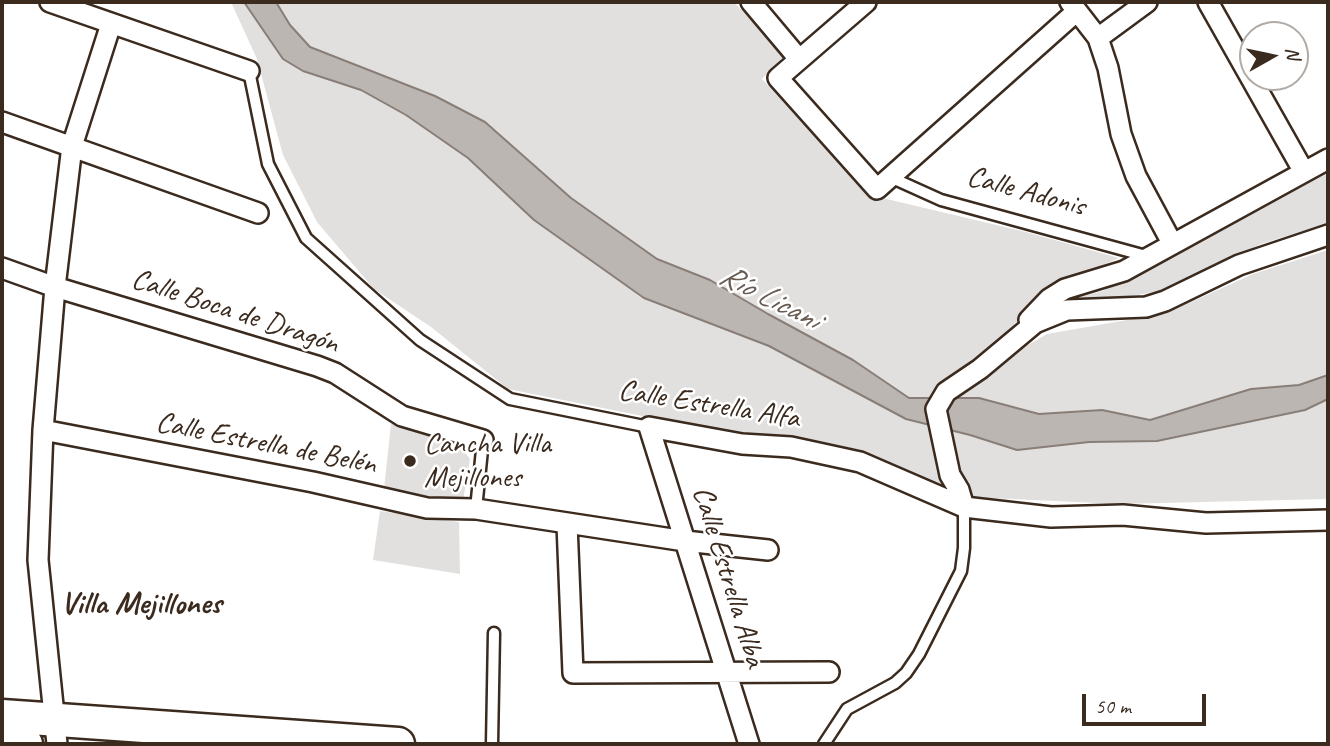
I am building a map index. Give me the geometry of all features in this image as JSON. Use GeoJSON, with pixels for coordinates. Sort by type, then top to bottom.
{"type":"FeatureCollection","features":[{"type":"Feature","properties":{"kind":"main road"},"geometry":{"type":"LineString","coordinates":[[10,735],[55,732],[398,744]]}},
{"type":"Feature","properties":{"kind":"street"},"geometry":{"type":"LineString","coordinates":[[50,2],[249,71]]}},
{"type":"Feature","properties":{"kind":"street"},"geometry":{"type":"LineString","coordinates":[[751,2],[799,59]]}},
{"type":"Feature","properties":{"kind":"street"},"geometry":{"type":"LineString","coordinates":[[866,2],[778,78],[883,183]]}},
{"type":"Feature","properties":{"kind":"street"},"geometry":{"type":"LineString","coordinates":[[1098,38],[1147,2]]}},
{"type":"Feature","properties":{"kind":"street"},"geometry":{"type":"LineString","coordinates":[[1208,2],[1304,172]]}},
{"type":"Feature","properties":{"kind":"street"},"geometry":{"type":"LineString","coordinates":[[1073,6],[1098,38],[1108,68],[1121,134],[1132,166],[1172,243]]}},
{"type":"Feature","properties":{"kind":"street","name":"Calle Adonis"},"geometry":{"type":"LineString","coordinates":[[883,183],[1073,6]]}},
{"type":"Feature","properties":{"kind":"street"},"geometry":{"type":"LineString","coordinates":[[55,732],[38,560],[43,430],[54,287],[72,146],[111,24]]}},
{"type":"Feature","properties":{"kind":"street"},"geometry":{"type":"LineString","coordinates":[[2,122],[258,213]]}},
{"type":"Feature","properties":{"kind":"street"},"geometry":{"type":"LineString","coordinates":[[1010,342],[1037,309],[1065,289],[1124,271],[1328,159]]}},
{"type":"Feature","properties":{"kind":"street"},"geometry":{"type":"LineString","coordinates":[[964,507],[959,489],[950,475],[936,409],[946,392],[980,369],[1035,323],[1067,310],[1146,307],[1165,301],[1240,265],[1328,235]]}},
{"type":"Feature","properties":{"kind":"street","name":"Calle Boca de Dragón"},"geometry":{"type":"LineString","coordinates":[[2,268],[54,287],[317,366],[335,373],[402,416],[482,440]]}},
{"type":"Feature","properties":{"kind":"street","name":"Calle Estrella Alfa"},"geometry":{"type":"LineString","coordinates":[[649,427],[742,444],[791,447],[860,461],[964,507],[1051,517],[1123,515],[1206,523],[1328,520]]}},
{"type":"Feature","properties":{"kind":"street","name":"Calle Estrella Alba"},"geometry":{"type":"LineString","coordinates":[[649,427],[749,744]]}},
{"type":"Feature","properties":{"kind":"street","name":"Calle Estrella de Belén"},"geometry":{"type":"LineString","coordinates":[[43,430],[313,482],[427,508],[476,509],[685,541],[768,550]]}},
{"type":"Feature","properties":{"kind":"street"},"geometry":{"type":"LineString","coordinates":[[567,524],[573,673],[829,672]]}},
{"type":"Feature","properties":{"kind":"lane","name":"Calle Estrella Alfa"},"geometry":{"type":"LineString","coordinates":[[249,71],[268,164],[306,238],[420,340],[510,399],[649,427]]}},
{"type":"Feature","properties":{"kind":"lane","name":"Calle Adonis"},"geometry":{"type":"LineString","coordinates":[[883,183],[1149,257]]}},
{"type":"Feature","properties":{"kind":"lane"},"geometry":{"type":"LineString","coordinates":[[476,509],[482,440]]}},
{"type":"Feature","properties":{"kind":"lane"},"geometry":{"type":"LineString","coordinates":[[824,744],[847,709],[895,683],[919,654],[961,571],[964,507]]}},
{"type":"Feature","properties":{"kind":"lane"},"geometry":{"type":"LineString","coordinates":[[492,744],[494,634]]}},
{"type":"Feature","properties":{"kind":"shaded area"},"geometry":{"type":"Polygon","coordinates":[[[231,2],[244,2],[283,59],[303,71],[361,90],[406,115],[468,158],[534,220],[644,298],[769,346],[906,419],[930,425],[943,490],[853,449],[682,424],[508,389],[431,327],[374,289],[317,222],[283,155],[257,59],[231,2]]]}},
{"type":"Feature","properties":{"kind":"shaded area","name":"Río Licani"},"geometry":{"type":"Polygon","coordinates":[[[244,2],[276,2],[290,25],[310,47],[435,96],[485,122],[571,198],[657,259],[710,280],[853,360],[909,398],[979,398],[1039,414],[1102,410],[1150,420],[1251,389],[1299,385],[1328,375],[1328,399],[1305,410],[1157,441],[1089,442],[1017,450],[906,419],[769,346],[644,298],[534,220],[468,158],[406,115],[361,90],[303,71],[283,59],[244,2]]]}},
{"type":"Feature","properties":{"kind":"shaded area"},"geometry":{"type":"Polygon","coordinates":[[[276,2],[734,2],[784,56],[762,79],[874,196],[1026,232],[1119,258],[1048,289],[996,343],[1009,356],[1047,334],[1167,313],[1253,274],[1328,250],[1328,375],[1299,385],[1251,389],[1150,420],[1102,410],[1039,414],[979,398],[909,398],[853,360],[710,280],[657,259],[572,198],[485,122],[435,96],[310,47],[290,25],[276,2]]]}},
{"type":"Feature","properties":{"kind":"shaded area"},"geometry":{"type":"Polygon","coordinates":[[[1328,172],[1328,223],[1261,244],[1167,290],[1131,296],[1064,301],[1103,291],[1328,172]]]}},
{"type":"Feature","properties":{"kind":"shaded area"},"geometry":{"type":"Polygon","coordinates":[[[1328,399],[1328,499],[1119,504],[969,497],[960,476],[949,430],[970,435],[1089,442],[1157,441],[1305,410],[1328,399]]]}},
{"type":"Feature","properties":{"kind":"shaded area"},"geometry":{"type":"Polygon","coordinates":[[[391,424],[454,438],[470,459],[463,501],[384,489],[391,424]]]}},
{"type":"Feature","properties":{"kind":"shaded area"},"geometry":{"type":"Polygon","coordinates":[[[380,511],[459,522],[460,574],[373,560],[380,511]]]}},
{"type":"Feature","properties":{"kind":"place","name":"Cancha Villa Mejillones"},"geometry":{"type":"Point","coordinates":[410,461]}},
{"type":"Feature","properties":{"kind":"district","name":"Villa Mejillones"},"geometry":{"type":"Point","coordinates":[141,605]}}]}
